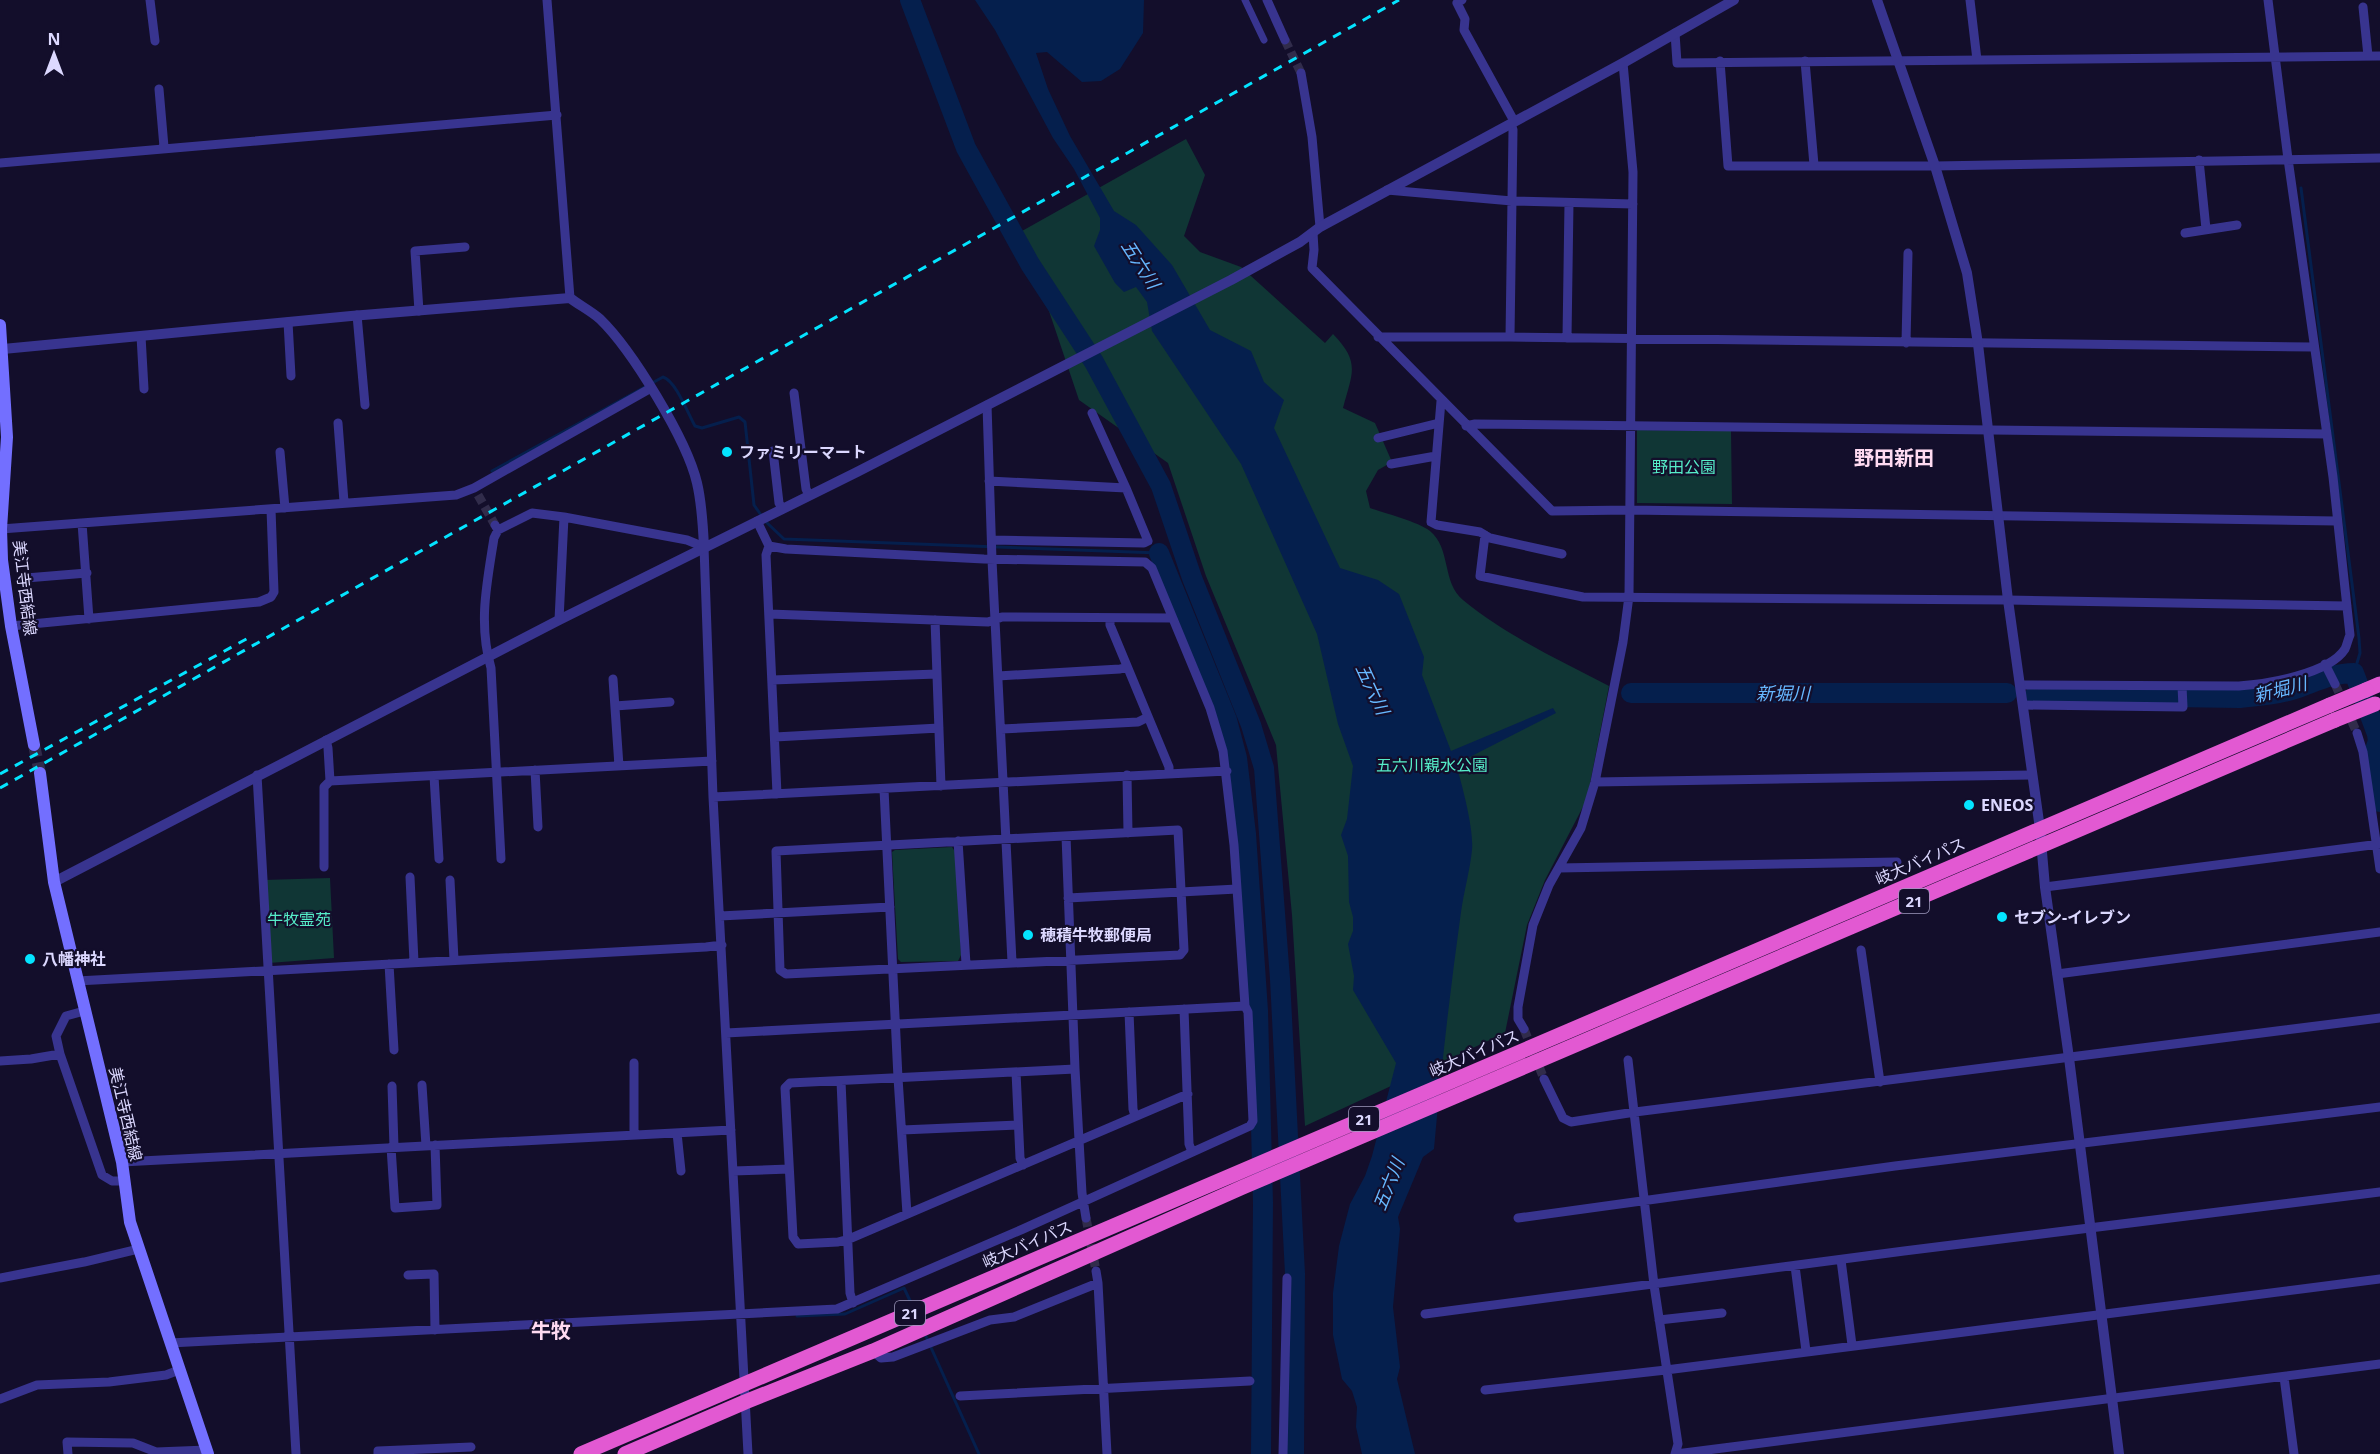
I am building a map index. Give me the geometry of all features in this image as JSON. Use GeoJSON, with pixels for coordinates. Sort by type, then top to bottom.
{"type":"FeatureCollection","features":[{"type":"Feature","properties":{"kind":"highway","name":"岐大バイパス"},"geometry":{"type":"LineString","coordinates":[[581,1454],[744,1383],[1241,1180],[1491,1073],[2040,829],[2373,687]]}},
{"type":"Feature","properties":{"kind":"highway","name":"岐大バイパス"},"geometry":{"type":"LineString","coordinates":[[1491,1073],[2042,847],[2378,703]]}},
{"type":"Feature","properties":{"kind":"highway","name":"岐大バイパス"},"geometry":{"type":"LineString","coordinates":[[626,1454],[745,1402],[873,1351],[1241,1180]]}},
{"type":"Feature","properties":{"kind":"main road","name":"美江寺西結線"},"geometry":{"type":"LineString","coordinates":[[0,325],[4,436],[1,529],[4,607],[11,626],[34,746]]}},
{"type":"Feature","properties":{"kind":"main road","name":"美江寺西結線"},"geometry":{"type":"LineString","coordinates":[[40,774],[54,882],[122,1162],[130,1222],[207,1452]]}},
{"type":"Feature","properties":{"kind":"street"},"geometry":{"type":"LineString","coordinates":[[150,0],[155,41]]}},
{"type":"Feature","properties":{"kind":"street"},"geometry":{"type":"LineString","coordinates":[[547,0],[570,298]]}},
{"type":"Feature","properties":{"kind":"street"},"geometry":{"type":"LineString","coordinates":[[1245,0],[1264,40]]}},
{"type":"Feature","properties":{"kind":"street"},"geometry":{"type":"LineString","coordinates":[[1267,0],[1285,40]]}},
{"type":"Feature","properties":{"kind":"street"},"geometry":{"type":"LineString","coordinates":[[1462,0],[1457,3],[1464,19],[1464,30],[1512,122],[1510,337]]}},
{"type":"Feature","properties":{"kind":"street"},"geometry":{"type":"LineString","coordinates":[[54,882],[559,620],[1231,280],[1386,190],[1623,63],[1734,0]]}},
{"type":"Feature","properties":{"kind":"street"},"geometry":{"type":"LineString","coordinates":[[1877,0],[1935,166],[1966,273],[2040,829],[2045,887],[2119,1454]]}},
{"type":"Feature","properties":{"kind":"street"},"geometry":{"type":"LineString","coordinates":[[1970,0],[1977,60]]}},
{"type":"Feature","properties":{"kind":"street"},"geometry":{"type":"LineString","coordinates":[[2021,685],[2265,684],[2326,666],[2345,648],[2350,635],[2327,434],[2313,347],[2268,0]]}},
{"type":"Feature","properties":{"kind":"street"},"geometry":{"type":"LineString","coordinates":[[2363,7],[2368,56]]}},
{"type":"Feature","properties":{"kind":"street"},"geometry":{"type":"LineString","coordinates":[[1675,33],[1677,63],[2380,56]]}},
{"type":"Feature","properties":{"kind":"street"},"geometry":{"type":"LineString","coordinates":[[1804,61],[1814,165]]}},
{"type":"Feature","properties":{"kind":"street"},"geometry":{"type":"LineString","coordinates":[[1720,62],[1728,166],[1935,166],[2380,158]]}},
{"type":"Feature","properties":{"kind":"street"},"geometry":{"type":"LineString","coordinates":[[1524,1029],[1518,1019],[1518,1007],[1529,945],[1537,915],[1581,828],[1595,783],[1623,642],[1629,596],[1633,172],[1623,63]]}},
{"type":"Feature","properties":{"kind":"street"},"geometry":{"type":"LineString","coordinates":[[1302,73],[1312,137],[1316,230],[1312,268],[1378,338],[1552,511],[1630,510],[2336,521]]}},
{"type":"Feature","properties":{"kind":"street"},"geometry":{"type":"LineString","coordinates":[[159,89],[164,147]]}},
{"type":"Feature","properties":{"kind":"street"},"geometry":{"type":"LineString","coordinates":[[0,164],[164,147],[556,115]]}},
{"type":"Feature","properties":{"kind":"street"},"geometry":{"type":"LineString","coordinates":[[2199,160],[2206,229]]}},
{"type":"Feature","properties":{"kind":"street"},"geometry":{"type":"LineString","coordinates":[[1386,190],[1512,201],[1633,204]]}},
{"type":"Feature","properties":{"kind":"street"},"geometry":{"type":"LineString","coordinates":[[1567,338],[1569,203]]}},
{"type":"Feature","properties":{"kind":"street"},"geometry":{"type":"LineString","coordinates":[[2185,233],[2237,225]]}},
{"type":"Feature","properties":{"kind":"street"},"geometry":{"type":"LineString","coordinates":[[419,311],[415,251],[465,247]]}},
{"type":"Feature","properties":{"kind":"street"},"geometry":{"type":"LineString","coordinates":[[1906,343],[1908,253]]}},
{"type":"Feature","properties":{"kind":"street"},"geometry":{"type":"LineString","coordinates":[[1,349],[357,315],[570,298],[599,318],[651,388],[687,454],[697,483],[704,547],[713,797],[748,1454]]}},
{"type":"Feature","properties":{"kind":"street"},"geometry":{"type":"LineString","coordinates":[[357,315],[366,405]]}},
{"type":"Feature","properties":{"kind":"street"},"geometry":{"type":"LineString","coordinates":[[288,322],[291,376]]}},
{"type":"Feature","properties":{"kind":"street"},"geometry":{"type":"LineString","coordinates":[[141,336],[144,389]]}},
{"type":"Feature","properties":{"kind":"street"},"geometry":{"type":"LineString","coordinates":[[1378,338],[1510,337],[2313,347]]}},
{"type":"Feature","properties":{"kind":"street"},"geometry":{"type":"LineString","coordinates":[[1,529],[456,495],[476,491],[651,388]]}},
{"type":"Feature","properties":{"kind":"street"},"geometry":{"type":"LineString","coordinates":[[794,393],[808,495]]}},
{"type":"Feature","properties":{"kind":"street"},"geometry":{"type":"LineString","coordinates":[[1441,401],[1431,522],[1563,555]]}},
{"type":"Feature","properties":{"kind":"street"},"geometry":{"type":"LineString","coordinates":[[987,405],[992,560],[1012,962]]}},
{"type":"Feature","properties":{"kind":"street"},"geometry":{"type":"LineString","coordinates":[[992,540],[1144,543],[1148,541],[1092,413]]}},
{"type":"Feature","properties":{"kind":"street"},"geometry":{"type":"LineString","coordinates":[[338,423],[344,502]]}},
{"type":"Feature","properties":{"kind":"street"},"geometry":{"type":"LineString","coordinates":[[1378,438],[1439,423]]}},
{"type":"Feature","properties":{"kind":"street"},"geometry":{"type":"LineString","coordinates":[[1466,426],[1475,424],[2327,434]]}},
{"type":"Feature","properties":{"kind":"street"},"geometry":{"type":"LineString","coordinates":[[773,451],[779,503],[782,508]]}},
{"type":"Feature","properties":{"kind":"street"},"geometry":{"type":"LineString","coordinates":[[280,452],[285,508]]}},
{"type":"Feature","properties":{"kind":"street"},"geometry":{"type":"LineString","coordinates":[[1391,464],[1436,456]]}},
{"type":"Feature","properties":{"kind":"street"},"geometry":{"type":"LineString","coordinates":[[989,481],[1126,488]]}},
{"type":"Feature","properties":{"kind":"street"},"geometry":{"type":"LineString","coordinates":[[11,626],[259,603],[271,597],[274,592],[271,509]]}},
{"type":"Feature","properties":{"kind":"street"},"geometry":{"type":"LineString","coordinates":[[501,859],[491,668],[484,644],[484,602],[496,528],[532,513],[687,540],[704,547]]}},
{"type":"Feature","properties":{"kind":"street"},"geometry":{"type":"LineString","coordinates":[[559,620],[564,517]]}},
{"type":"Feature","properties":{"kind":"street"},"geometry":{"type":"LineString","coordinates":[[757,521],[769,546],[766,555],[777,795]]}},
{"type":"Feature","properties":{"kind":"street"},"geometry":{"type":"LineString","coordinates":[[82,523],[89,619]]}},
{"type":"Feature","properties":{"kind":"street"},"geometry":{"type":"LineString","coordinates":[[1485,535],[1480,576],[1583,597],[2008,600],[2347,606]]}},
{"type":"Feature","properties":{"kind":"street"},"geometry":{"type":"LineString","coordinates":[[170,1343],[837,1309],[1250,1126],[1252,1121],[1248,1012],[1245,1006],[1227,771],[1210,708],[1152,568],[1145,562],[992,560],[786,549],[769,546]]}},
{"type":"Feature","properties":{"kind":"street"},"geometry":{"type":"LineString","coordinates":[[26,578],[87,573]]}},
{"type":"Feature","properties":{"kind":"street"},"geometry":{"type":"LineString","coordinates":[[769,614],[988,622],[1002,617],[1172,618]]}},
{"type":"Feature","properties":{"kind":"street"},"geometry":{"type":"LineString","coordinates":[[1110,618],[1110,625],[1169,767],[1168,774]]}},
{"type":"Feature","properties":{"kind":"street"},"geometry":{"type":"LineString","coordinates":[[935,620],[941,786]]}},
{"type":"Feature","properties":{"kind":"street"},"geometry":{"type":"LineString","coordinates":[[2326,666],[2335,684]]}},
{"type":"Feature","properties":{"kind":"street"},"geometry":{"type":"LineString","coordinates":[[998,676],[1127,667]]}},
{"type":"Feature","properties":{"kind":"street"},"geometry":{"type":"LineString","coordinates":[[772,681],[937,675]]}},
{"type":"Feature","properties":{"kind":"street"},"geometry":{"type":"LineString","coordinates":[[613,679],[619,766]]}},
{"type":"Feature","properties":{"kind":"street"},"geometry":{"type":"LineString","coordinates":[[2023,705],[2183,707],[2182,686]]}},
{"type":"Feature","properties":{"kind":"street"},"geometry":{"type":"LineString","coordinates":[[615,706],[670,702]]}},
{"type":"Feature","properties":{"kind":"street"},"geometry":{"type":"LineString","coordinates":[[1001,729],[1138,722],[1148,717]]}},
{"type":"Feature","properties":{"kind":"street"},"geometry":{"type":"LineString","coordinates":[[775,737],[939,728]]}},
{"type":"Feature","properties":{"kind":"street"},"geometry":{"type":"LineString","coordinates":[[2357,733],[2363,752],[2379,844],[2380,870]]}},
{"type":"Feature","properties":{"kind":"street"},"geometry":{"type":"LineString","coordinates":[[326,740],[330,781]]}},
{"type":"Feature","properties":{"kind":"street"},"geometry":{"type":"LineString","coordinates":[[324,867],[324,787],[330,781],[712,761]]}},
{"type":"Feature","properties":{"kind":"street"},"geometry":{"type":"LineString","coordinates":[[535,770],[538,827]]}},
{"type":"Feature","properties":{"kind":"street"},"geometry":{"type":"LineString","coordinates":[[713,797],[1227,771]]}},
{"type":"Feature","properties":{"kind":"street"},"geometry":{"type":"LineString","coordinates":[[257,775],[296,1454]]}},
{"type":"Feature","properties":{"kind":"street"},"geometry":{"type":"LineString","coordinates":[[1127,775],[1128,833]]}},
{"type":"Feature","properties":{"kind":"street"},"geometry":{"type":"LineString","coordinates":[[1595,783],[2031,775]]}},
{"type":"Feature","properties":{"kind":"street"},"geometry":{"type":"LineString","coordinates":[[434,776],[439,859]]}},
{"type":"Feature","properties":{"kind":"street"},"geometry":{"type":"LineString","coordinates":[[884,789],[907,1214]]}},
{"type":"Feature","properties":{"kind":"street"},"geometry":{"type":"LineString","coordinates":[[1178,831],[1184,950],[1180,955],[786,974],[780,970],[777,851],[1128,833],[1178,831]]}},
{"type":"Feature","properties":{"kind":"street"},"geometry":{"type":"LineString","coordinates":[[1066,836],[1079,1141],[1086,1218]]}},
{"type":"Feature","properties":{"kind":"street"},"geometry":{"type":"LineString","coordinates":[[958,841],[966,964]]}},
{"type":"Feature","properties":{"kind":"street"},"geometry":{"type":"LineString","coordinates":[[2045,887],[2379,844]]}},
{"type":"Feature","properties":{"kind":"street"},"geometry":{"type":"LineString","coordinates":[[1559,868],[1898,862]]}},
{"type":"Feature","properties":{"kind":"street"},"geometry":{"type":"LineString","coordinates":[[410,877],[414,962]]}},
{"type":"Feature","properties":{"kind":"street"},"geometry":{"type":"LineString","coordinates":[[450,880],[454,960]]}},
{"type":"Feature","properties":{"kind":"street"},"geometry":{"type":"LineString","coordinates":[[1068,898],[1237,889]]}},
{"type":"Feature","properties":{"kind":"street"},"geometry":{"type":"LineString","coordinates":[[720,916],[890,907]]}},
{"type":"Feature","properties":{"kind":"street"},"geometry":{"type":"LineString","coordinates":[[2057,974],[2380,932]]}},
{"type":"Feature","properties":{"kind":"street"},"geometry":{"type":"LineString","coordinates":[[77,981],[722,945]]}},
{"type":"Feature","properties":{"kind":"street"},"geometry":{"type":"LineString","coordinates":[[1861,950],[1880,1082]]}},
{"type":"Feature","properties":{"kind":"street"},"geometry":{"type":"LineString","coordinates":[[389,964],[394,1050]]}},
{"type":"Feature","properties":{"kind":"street"},"geometry":{"type":"LineString","coordinates":[[726,1033],[1245,1006]]}},
{"type":"Feature","properties":{"kind":"street"},"geometry":{"type":"LineString","coordinates":[[1184,1009],[1192,1152]]}},
{"type":"Feature","properties":{"kind":"street"},"geometry":{"type":"LineString","coordinates":[[84,1011],[66,1017],[56,1036],[60,1054],[102,1175],[112,1181],[124,1181]]}},
{"type":"Feature","properties":{"kind":"street"},"geometry":{"type":"LineString","coordinates":[[1128,1012],[1133,1109],[1136,1116]]}},
{"type":"Feature","properties":{"kind":"street"},"geometry":{"type":"LineString","coordinates":[[1544,1079],[1563,1118],[1571,1122],[2380,1018]]}},
{"type":"Feature","properties":{"kind":"street"},"geometry":{"type":"LineString","coordinates":[[0,1060],[31,1059],[60,1054]]}},
{"type":"Feature","properties":{"kind":"street"},"geometry":{"type":"LineString","coordinates":[[1628,1060],[1654,1285],[1678,1444],[1676,1454],[2380,1364]]}},
{"type":"Feature","properties":{"kind":"street"},"geometry":{"type":"LineString","coordinates":[[634,1063],[634,1135]]}},
{"type":"Feature","properties":{"kind":"street"},"geometry":{"type":"LineString","coordinates":[[1076,1069],[790,1083],[785,1088],[793,1237],[798,1244],[838,1242],[849,1239],[1188,1094]]}},
{"type":"Feature","properties":{"kind":"street"},"geometry":{"type":"LineString","coordinates":[[1016,1072],[1020,1158],[1023,1165]]}},
{"type":"Feature","properties":{"kind":"street"},"geometry":{"type":"LineString","coordinates":[[841,1081],[850,1293],[853,1303]]}},
{"type":"Feature","properties":{"kind":"street"},"geometry":{"type":"LineString","coordinates":[[392,1086],[394,1208],[437,1205],[422,1085]]}},
{"type":"Feature","properties":{"kind":"street"},"geometry":{"type":"LineString","coordinates":[[1518,1218],[1645,1199],[2380,1107]]}},
{"type":"Feature","properties":{"kind":"street"},"geometry":{"type":"LineString","coordinates":[[902,1130],[1018,1125]]}},
{"type":"Feature","properties":{"kind":"street"},"geometry":{"type":"LineString","coordinates":[[122,1162],[731,1130]]}},
{"type":"Feature","properties":{"kind":"street"},"geometry":{"type":"LineString","coordinates":[[677,1133],[681,1171]]}},
{"type":"Feature","properties":{"kind":"street"},"geometry":{"type":"LineString","coordinates":[[733,1171],[789,1169]]}},
{"type":"Feature","properties":{"kind":"street"},"geometry":{"type":"LineString","coordinates":[[1425,1314],[2380,1192]]}},
{"type":"Feature","properties":{"kind":"street"},"geometry":{"type":"LineString","coordinates":[[0,1278],[138,1249]]}},
{"type":"Feature","properties":{"kind":"street"},"geometry":{"type":"LineString","coordinates":[[1840,1260],[1852,1345]]}},
{"type":"Feature","properties":{"kind":"street"},"geometry":{"type":"LineString","coordinates":[[1795,1266],[1806,1351]]}},
{"type":"Feature","properties":{"kind":"street"},"geometry":{"type":"LineString","coordinates":[[1096,1271],[1107,1454]]}},
{"type":"Feature","properties":{"kind":"street"},"geometry":{"type":"LineString","coordinates":[[408,1275],[434,1274],[435,1330]]}},
{"type":"Feature","properties":{"kind":"street"},"geometry":{"type":"LineString","coordinates":[[1283,1454],[1287,1278]]}},
{"type":"Feature","properties":{"kind":"street"},"geometry":{"type":"LineString","coordinates":[[1485,1390],[1666,1370],[2380,1279]]}},
{"type":"Feature","properties":{"kind":"street"},"geometry":{"type":"LineString","coordinates":[[873,1351],[881,1358],[893,1357],[990,1320],[1014,1317],[1098,1283]]}},
{"type":"Feature","properties":{"kind":"street"},"geometry":{"type":"LineString","coordinates":[[1659,1320],[1722,1313]]}},
{"type":"Feature","properties":{"kind":"street"},"geometry":{"type":"LineString","coordinates":[[0,1399],[37,1385],[109,1382],[166,1375],[179,1370]]}},
{"type":"Feature","properties":{"kind":"street"},"geometry":{"type":"LineString","coordinates":[[2284,1377],[2294,1454]]}},
{"type":"Feature","properties":{"kind":"street"},"geometry":{"type":"LineString","coordinates":[[960,1396],[1250,1381]]}},
{"type":"Feature","properties":{"kind":"street"},"geometry":{"type":"LineString","coordinates":[[68,1454],[67,1442],[133,1443],[156,1452],[207,1452]]}},
{"type":"Feature","properties":{"kind":"street"},"geometry":{"type":"LineString","coordinates":[[378,1454],[378,1451],[471,1447]]}},
{"type":"Feature","properties":{"kind":"green space","name":"五六川親水公園"},"geometry":{"type":"Polygon","coordinates":[[[1186,139],[1205,175],[1184,236],[1200,252],[1241,267],[1325,343],[1333,334],[1348,353],[1352,369],[1343,408],[1375,423],[1392,462],[1378,470],[1366,491],[1370,508],[1410,521],[1430,531],[1437,538],[1441,547],[1456,593],[1480,613],[1534,647],[1609,686],[1587,799],[1545,880],[1527,925],[1505,1033],[1305,1126],[1292,915],[1276,745],[1206,576],[1168,463],[1079,400],[1022,231],[1186,139]]]}},
{"type":"Feature","properties":{"kind":"green space","name":"野田公園"},"geometry":{"type":"Polygon","coordinates":[[[1637,430],[1731,431],[1732,504],[1637,503],[1637,430]]]}},
{"type":"Feature","properties":{"kind":"green space"},"geometry":{"type":"Polygon","coordinates":[[[952,847],[956,853],[961,955],[958,961],[901,962],[898,959],[892,852],[952,847]]]}},
{"type":"Feature","properties":{"kind":"green space","name":"牛牧霊苑"},"geometry":{"type":"Polygon","coordinates":[[[330,878],[334,958],[269,963],[264,880],[330,878]]]}},
{"type":"Feature","properties":{"kind":"water"},"geometry":{"type":"Polygon","coordinates":[[[975,0],[1144,0],[1143,33],[1120,69],[1101,81],[1082,82],[1047,52],[1036,53],[1048,89],[1070,136],[1114,211],[1136,225],[1172,265],[1210,330],[1251,351],[1264,382],[1284,400],[1274,428],[1340,568],[1378,580],[1399,594],[1424,657],[1422,675],[1451,751],[1553,708],[1556,713],[1456,764],[1469,819],[1472,850],[1453,971],[1434,1149],[1423,1157],[1398,1217],[1400,1229],[1393,1307],[1400,1367],[1397,1379],[1415,1454],[1362,1454],[1356,1427],[1357,1407],[1352,1391],[1342,1379],[1333,1335],[1333,1293],[1339,1246],[1350,1204],[1365,1176],[1372,1156],[1396,1063],[1353,990],[1354,976],[1348,944],[1353,931],[1353,917],[1349,902],[1348,856],[1341,835],[1347,819],[1353,766],[1338,724],[1317,634],[1241,464],[1152,331],[1147,302],[1136,287],[1124,292],[1115,283],[1094,246],[1100,230],[1100,218],[1074,169],[1053,138],[995,30],[975,0]]]}},
{"type":"Feature","properties":{"kind":"waterway","name":"五六川"},"geometry":{"type":"LineString","coordinates":[[910,0],[966,148],[1030,264],[1094,362],[1161,486],[1192,578],[1251,725],[1264,768],[1280,979],[1295,1274],[1294,1454]]}},
{"type":"Feature","properties":{"kind":"waterway"},"geometry":{"type":"LineString","coordinates":[[2301,188],[2359,638],[2360,653],[2354,673]]}},
{"type":"Feature","properties":{"kind":"waterway"},"geometry":{"type":"LineString","coordinates":[[492,471],[663,377],[677,391],[695,426],[702,428],[739,417],[745,422],[754,505],[761,515]]}},
{"type":"Feature","properties":{"kind":"waterway"},"geometry":{"type":"LineString","coordinates":[[765,521],[784,539],[1159,553]]}},
{"type":"Feature","properties":{"kind":"waterway"},"geometry":{"type":"LineString","coordinates":[[1159,553],[1227,720],[1237,758],[1246,834],[1258,1011],[1263,1203],[1261,1454]]}},
{"type":"Feature","properties":{"kind":"waterway","name":"新堀川"},"geometry":{"type":"LineString","coordinates":[[2035,695],[2240,698],[2281,693],[2331,676],[2354,673],[2377,734],[2378,741],[2374,753],[2380,802]]}},
{"type":"Feature","properties":{"kind":"waterway","name":"新堀川"},"geometry":{"type":"LineString","coordinates":[[1631,693],[2007,693]]}},
{"type":"Feature","properties":{"kind":"waterway"},"geometry":{"type":"LineString","coordinates":[[797,1316],[845,1314],[904,1288],[913,1307]]}},
{"type":"Feature","properties":{"kind":"waterway"},"geometry":{"type":"LineString","coordinates":[[924,1332],[979,1454]]}},
{"type":"Feature","properties":{"kind":"tunnel"},"geometry":{"type":"LineString","coordinates":[[1285,40],[1301,73]]}},
{"type":"Feature","properties":{"kind":"tunnel"},"geometry":{"type":"LineString","coordinates":[[478,495],[495,525]]}},
{"type":"Feature","properties":{"kind":"tunnel"},"geometry":{"type":"LineString","coordinates":[[2335,684],[2357,733]]}},
{"type":"Feature","properties":{"kind":"tunnel"},"geometry":{"type":"LineString","coordinates":[[34,745],[40,773]]}},
{"type":"Feature","properties":{"kind":"tunnel"},"geometry":{"type":"LineString","coordinates":[[1524,1029],[1544,1079]]}},
{"type":"Feature","properties":{"kind":"tunnel"},"geometry":{"type":"LineString","coordinates":[[1086,1218],[1096,1271]]}},
{"type":"Feature","properties":{"kind":"railway"},"geometry":{"type":"LineString","coordinates":[[0,788],[1399,0]]}},
{"type":"Feature","properties":{"kind":"railway"},"geometry":{"type":"LineString","coordinates":[[0,774],[250,637]]}},
{"type":"Feature","properties":{"kind":"place","name":"ファミリーマート"},"geometry":{"type":"Point","coordinates":[727,452]}},
{"type":"Feature","properties":{"kind":"place","name":"ENEOS"},"geometry":{"type":"Point","coordinates":[1969,805]}},
{"type":"Feature","properties":{"kind":"place","name":"セブン-イレブン"},"geometry":{"type":"Point","coordinates":[2002,917]}},
{"type":"Feature","properties":{"kind":"place","name":"穂積牛牧郵便局"},"geometry":{"type":"Point","coordinates":[1028,935]}},
{"type":"Feature","properties":{"kind":"place","name":"八幡神社"},"geometry":{"type":"Point","coordinates":[30,959]}},
{"type":"Feature","properties":{"kind":"district","name":"野田新田"},"geometry":{"type":"Point","coordinates":[1894,457]}},
{"type":"Feature","properties":{"kind":"district","name":"牛牧"},"geometry":{"type":"Point","coordinates":[551,1330]}}]}
